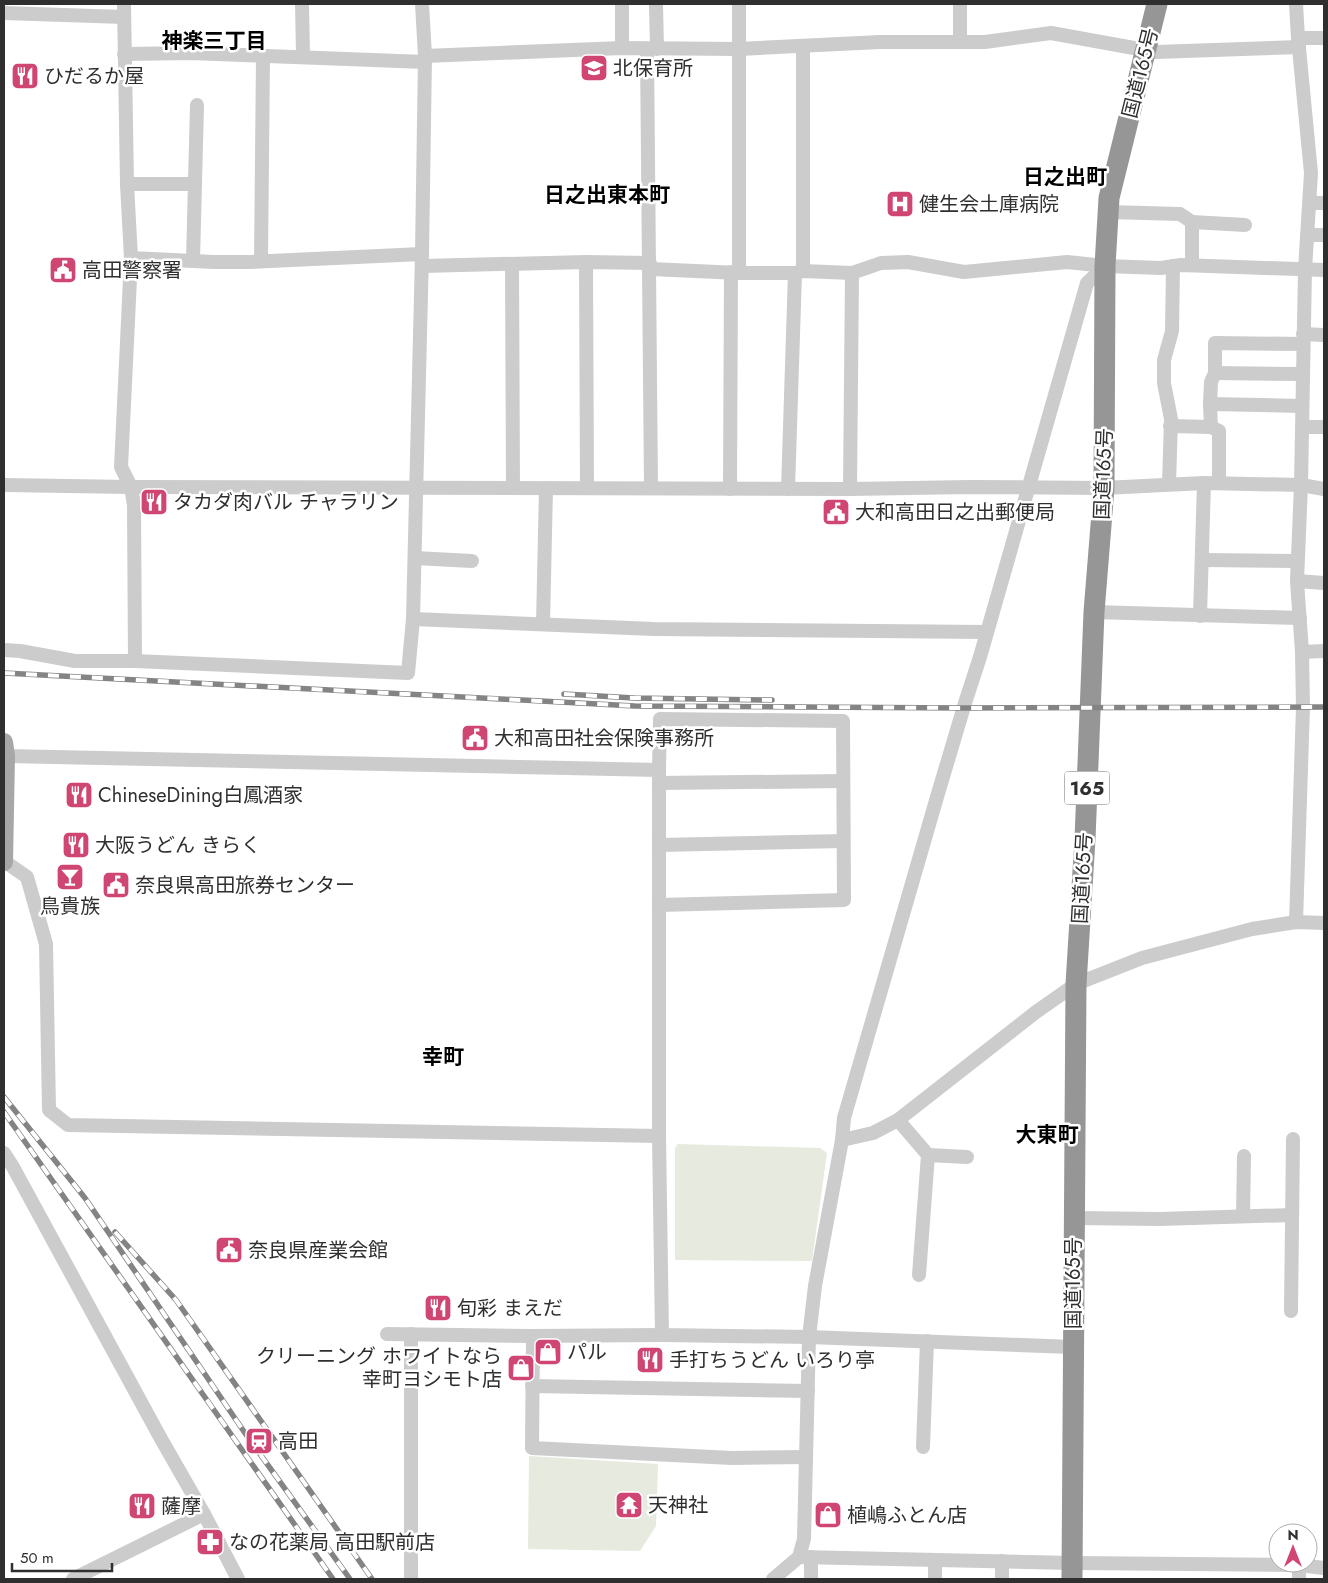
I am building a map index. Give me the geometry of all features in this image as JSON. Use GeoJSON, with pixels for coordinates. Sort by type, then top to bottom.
{"type":"FeatureCollection","features":[{"type":"Feature","properties":{"kind":"highway","name":"国道165号"},"geometry":{"type":"LineString","coordinates":[[1072,1571],[1072,1347],[1076,984],[1085,830],[1094,612],[1104,488],[1105,266],[1109,198],[1157,4]]}},
{"type":"Feature","properties":{"kind":"main road"},"geometry":{"type":"LineString","coordinates":[[4,861],[5,749]]}},
{"type":"Feature","properties":{"kind":"street"},"geometry":{"type":"LineString","coordinates":[[302,4],[303,56]]}},
{"type":"Feature","properties":{"kind":"street"},"geometry":{"type":"LineString","coordinates":[[4,650],[76,661],[135,661],[408,673],[413,619],[422,260],[425,59],[422,4]]}},
{"type":"Feature","properties":{"kind":"street"},"geometry":{"type":"LineString","coordinates":[[622,4],[622,48]]}},
{"type":"Feature","properties":{"kind":"street"},"geometry":{"type":"LineString","coordinates":[[651,488],[652,49],[656,4]]}},
{"type":"Feature","properties":{"kind":"street"},"geometry":{"type":"LineString","coordinates":[[730,488],[739,4]]}},
{"type":"Feature","properties":{"kind":"street"},"geometry":{"type":"LineString","coordinates":[[960,4],[960,42]]}},
{"type":"Feature","properties":{"kind":"street"},"geometry":{"type":"LineString","coordinates":[[1296,4],[1311,172],[1305,270],[1301,485],[1297,561],[1303,707],[1296,922]]}},
{"type":"Feature","properties":{"kind":"street"},"geometry":{"type":"LineString","coordinates":[[4,13],[124,10],[127,184],[131,258],[121,467],[131,487],[134,506],[135,661]]}},
{"type":"Feature","properties":{"kind":"street"},"geometry":{"type":"LineString","coordinates":[[124,54],[192,53],[425,59],[622,48],[739,49],[880,42],[985,42],[1051,33],[1156,52],[1298,43],[1324,38]]}},
{"type":"Feature","properties":{"kind":"street"},"geometry":{"type":"LineString","coordinates":[[788,489],[799,272],[803,46]]}},
{"type":"Feature","properties":{"kind":"street"},"geometry":{"type":"LineString","coordinates":[[261,261],[263,56]]}},
{"type":"Feature","properties":{"kind":"street"},"geometry":{"type":"LineString","coordinates":[[193,260],[197,105]]}},
{"type":"Feature","properties":{"kind":"street"},"geometry":{"type":"LineString","coordinates":[[1310,152],[1324,152]]}},
{"type":"Feature","properties":{"kind":"street"},"geometry":{"type":"LineString","coordinates":[[127,184],[194,184]]}},
{"type":"Feature","properties":{"kind":"street"},"geometry":{"type":"LineString","coordinates":[[1310,203],[1324,203]]}},
{"type":"Feature","properties":{"kind":"street"},"geometry":{"type":"LineString","coordinates":[[1108,212],[1180,214],[1192,222],[1245,224]]}},
{"type":"Feature","properties":{"kind":"street"},"geometry":{"type":"LineString","coordinates":[[1192,222],[1192,265]]}},
{"type":"Feature","properties":{"kind":"street"},"geometry":{"type":"LineString","coordinates":[[1307,235],[1324,235]]}},
{"type":"Feature","properties":{"kind":"street"},"geometry":{"type":"LineString","coordinates":[[131,258],[261,261],[422,260],[512,264],[586,262],[735,273],[852,273],[881,263],[908,262],[964,272],[1067,262],[1105,266],[1161,268],[1192,265],[1324,270]]}},
{"type":"Feature","properties":{"kind":"street"},"geometry":{"type":"LineString","coordinates":[[586,262],[587,488]]}},
{"type":"Feature","properties":{"kind":"street"},"geometry":{"type":"LineString","coordinates":[[512,264],[514,488]]}},
{"type":"Feature","properties":{"kind":"street"},"geometry":{"type":"LineString","coordinates":[[811,1579],[805,1557],[804,1539],[810,1337],[815,1286],[842,1140],[844,1118],[1029,488],[1087,283],[1105,266]]}},
{"type":"Feature","properties":{"kind":"street"},"geometry":{"type":"LineString","coordinates":[[1169,484],[1170,426],[1164,383],[1164,360],[1172,331],[1173,266]]}},
{"type":"Feature","properties":{"kind":"street"},"geometry":{"type":"LineString","coordinates":[[850,490],[852,273]]}},
{"type":"Feature","properties":{"kind":"street"},"geometry":{"type":"LineString","coordinates":[[1211,427],[1210,382],[1215,373],[1215,343],[1303,339],[1324,335]]}},
{"type":"Feature","properties":{"kind":"street"},"geometry":{"type":"LineString","coordinates":[[1215,373],[1302,374]]}},
{"type":"Feature","properties":{"kind":"street"},"geometry":{"type":"LineString","coordinates":[[1210,404],[1302,406]]}},
{"type":"Feature","properties":{"kind":"street"},"geometry":{"type":"LineString","coordinates":[[1170,426],[1211,427],[1219,431],[1219,483]]}},
{"type":"Feature","properties":{"kind":"street"},"geometry":{"type":"LineString","coordinates":[[1302,427],[1324,427]]}},
{"type":"Feature","properties":{"kind":"street"},"geometry":{"type":"LineString","coordinates":[[1200,616],[1204,483]]}},
{"type":"Feature","properties":{"kind":"street"},"geometry":{"type":"LineString","coordinates":[[4,485],[850,490],[970,487],[1104,488],[1219,483],[1301,485],[1324,488]]}},
{"type":"Feature","properties":{"kind":"street"},"geometry":{"type":"LineString","coordinates":[[543,624],[546,488]]}},
{"type":"Feature","properties":{"kind":"street"},"geometry":{"type":"LineString","coordinates":[[415,558],[472,561]]}},
{"type":"Feature","properties":{"kind":"street"},"geometry":{"type":"LineString","coordinates":[[1202,560],[1297,561]]}},
{"type":"Feature","properties":{"kind":"street"},"geometry":{"type":"LineString","coordinates":[[1297,581],[1324,583]]}},
{"type":"Feature","properties":{"kind":"street"},"geometry":{"type":"LineString","coordinates":[[1094,612],[1200,616],[1283,616],[1300,618]]}},
{"type":"Feature","properties":{"kind":"street"},"geometry":{"type":"LineString","coordinates":[[413,619],[654,629],[987,632]]}},
{"type":"Feature","properties":{"kind":"street"},"geometry":{"type":"LineString","coordinates":[[1302,652],[1324,651]]}},
{"type":"Feature","properties":{"kind":"street"},"geometry":{"type":"LineString","coordinates":[[659,905],[844,900],[843,721],[660,719],[659,776],[659,845],[659,905],[659,1136],[662,1335]]}},
{"type":"Feature","properties":{"kind":"street"},"geometry":{"type":"LineString","coordinates":[[5,749],[659,776],[842,781]]}},
{"type":"Feature","properties":{"kind":"street"},"geometry":{"type":"LineString","coordinates":[[659,845],[844,841]]}},
{"type":"Feature","properties":{"kind":"street"},"geometry":{"type":"LineString","coordinates":[[4,861],[27,877],[46,944],[49,1110],[68,1125],[659,1136]]}},
{"type":"Feature","properties":{"kind":"street"},"geometry":{"type":"LineString","coordinates":[[842,1140],[873,1133],[898,1120],[1036,1012],[1076,984],[1142,958],[1252,929],[1296,922],[1324,922]]}},
{"type":"Feature","properties":{"kind":"street"},"geometry":{"type":"LineString","coordinates":[[898,1120],[928,1155],[919,1275]]}},
{"type":"Feature","properties":{"kind":"street"},"geometry":{"type":"LineString","coordinates":[[1291,1311],[1292,1139]]}},
{"type":"Feature","properties":{"kind":"street"},"geometry":{"type":"LineString","coordinates":[[4,1153],[238,1579]]}},
{"type":"Feature","properties":{"kind":"street"},"geometry":{"type":"LineString","coordinates":[[928,1155],[967,1157]]}},
{"type":"Feature","properties":{"kind":"street"},"geometry":{"type":"LineString","coordinates":[[1244,1156],[1244,1216]]}},
{"type":"Feature","properties":{"kind":"street"},"geometry":{"type":"LineString","coordinates":[[1073,1218],[1160,1219],[1292,1215]]}},
{"type":"Feature","properties":{"kind":"street"},"geometry":{"type":"LineString","coordinates":[[387,1334],[810,1337],[1072,1347]]}},
{"type":"Feature","properties":{"kind":"street"},"geometry":{"type":"LineString","coordinates":[[411,1334],[411,1579]]}},
{"type":"Feature","properties":{"kind":"street"},"geometry":{"type":"LineString","coordinates":[[533,1336],[532,1448],[732,1458],[806,1457]]}},
{"type":"Feature","properties":{"kind":"street"},"geometry":{"type":"LineString","coordinates":[[923,1447],[926,1341]]}},
{"type":"Feature","properties":{"kind":"street"},"geometry":{"type":"LineString","coordinates":[[532,1386],[808,1391]]}},
{"type":"Feature","properties":{"kind":"street"},"geometry":{"type":"LineString","coordinates":[[73,1579],[204,1514]]}},
{"type":"Feature","properties":{"kind":"street"},"geometry":{"type":"LineString","coordinates":[[773,1579],[805,1557],[1002,1561],[1072,1571],[1268,1566]]}},
{"type":"Feature","properties":{"kind":"street"},"geometry":{"type":"LineString","coordinates":[[935,1560],[935,1579]]}},
{"type":"Feature","properties":{"kind":"street"},"geometry":{"type":"LineString","coordinates":[[1002,1561],[1002,1579]]}},
{"type":"Feature","properties":{"kind":"shaded area"},"geometry":{"type":"Polygon","coordinates":[[[678,1144],[820,1148],[827,1153],[812,1261],[675,1260],[675,1148],[678,1144]]]}},
{"type":"Feature","properties":{"kind":"shaded area"},"geometry":{"type":"Polygon","coordinates":[[[529,1456],[658,1464],[656,1526],[640,1551],[528,1549],[529,1456]]]}},
{"type":"Feature","properties":{"kind":"railway"},"geometry":{"type":"LineString","coordinates":[[4,673],[635,706],[964,708],[1324,707]]}},
{"type":"Feature","properties":{"kind":"railway"},"geometry":{"type":"LineString","coordinates":[[564,694],[634,698],[772,700]]}},
{"type":"Feature","properties":{"kind":"railway"},"geometry":{"type":"LineString","coordinates":[[4,1097],[85,1198],[247,1436],[350,1579]]}},
{"type":"Feature","properties":{"kind":"railway"},"geometry":{"type":"LineString","coordinates":[[4,1112],[333,1579]]}},
{"type":"Feature","properties":{"kind":"railway"},"geometry":{"type":"LineString","coordinates":[[115,1232],[176,1300],[372,1579]]}},
{"type":"Feature","properties":{"kind":"place","name":"北保育所"},"geometry":{"type":"Point","coordinates":[594,68]}},
{"type":"Feature","properties":{"kind":"place","name":"ひだるか屋"},"geometry":{"type":"Point","coordinates":[25,76]}},
{"type":"Feature","properties":{"kind":"place","name":"健生会土庫病院"},"geometry":{"type":"Point","coordinates":[900,204]}},
{"type":"Feature","properties":{"kind":"place","name":"高田警察署"},"geometry":{"type":"Point","coordinates":[63,270]}},
{"type":"Feature","properties":{"kind":"place","name":"タカダ肉バル チャラリン"},"geometry":{"type":"Point","coordinates":[154,502]}},
{"type":"Feature","properties":{"kind":"place","name":"大和高田日之出郵便局"},"geometry":{"type":"Point","coordinates":[836,512]}},
{"type":"Feature","properties":{"kind":"place","name":"大和高田社会保険事務所"},"geometry":{"type":"Point","coordinates":[475,738]}},
{"type":"Feature","properties":{"kind":"place","name":"ChineseDining白鳳酒家"},"geometry":{"type":"Point","coordinates":[79,795]}},
{"type":"Feature","properties":{"kind":"place","name":"大阪うどん きらく"},"geometry":{"type":"Point","coordinates":[76,845]}},
{"type":"Feature","properties":{"kind":"place","name":"鳥貴族"},"geometry":{"type":"Point","coordinates":[70,877]}},
{"type":"Feature","properties":{"kind":"place","name":"奈良県高田旅券センター"},"geometry":{"type":"Point","coordinates":[116,885]}},
{"type":"Feature","properties":{"kind":"place","name":"奈良県産業会館"},"geometry":{"type":"Point","coordinates":[229,1250]}},
{"type":"Feature","properties":{"kind":"place","name":"旬彩 まえだ"},"geometry":{"type":"Point","coordinates":[438,1308]}},
{"type":"Feature","properties":{"kind":"place","name":"パル"},"geometry":{"type":"Point","coordinates":[548,1352]}},
{"type":"Feature","properties":{"kind":"place","name":"手打ちうどん いろり亭"},"geometry":{"type":"Point","coordinates":[650,1360]}},
{"type":"Feature","properties":{"kind":"place","name":"クリーニング ホワイトなら 幸町ヨシモト店"},"geometry":{"type":"Point","coordinates":[521,1368]}},
{"type":"Feature","properties":{"kind":"place","name":"高田"},"geometry":{"type":"Point","coordinates":[259,1441]}},
{"type":"Feature","properties":{"kind":"place","name":"天神社"},"geometry":{"type":"Point","coordinates":[629,1505]}},
{"type":"Feature","properties":{"kind":"place","name":"薩摩"},"geometry":{"type":"Point","coordinates":[142,1506]}},
{"type":"Feature","properties":{"kind":"place","name":"植嶋ふとん店"},"geometry":{"type":"Point","coordinates":[828,1515]}},
{"type":"Feature","properties":{"kind":"place","name":"なの花薬局 高田駅前店"},"geometry":{"type":"Point","coordinates":[210,1542]}},
{"type":"Feature","properties":{"kind":"district","name":"神楽三丁目"},"geometry":{"type":"Point","coordinates":[214,41]}},
{"type":"Feature","properties":{"kind":"district","name":"日之出町"},"geometry":{"type":"Point","coordinates":[1065,177]}},
{"type":"Feature","properties":{"kind":"district","name":"日之出東本町"},"geometry":{"type":"Point","coordinates":[607,195]}},
{"type":"Feature","properties":{"kind":"district","name":"幸町"},"geometry":{"type":"Point","coordinates":[443,1057]}},
{"type":"Feature","properties":{"kind":"district","name":"大東町"},"geometry":{"type":"Point","coordinates":[1047,1135]}}]}
